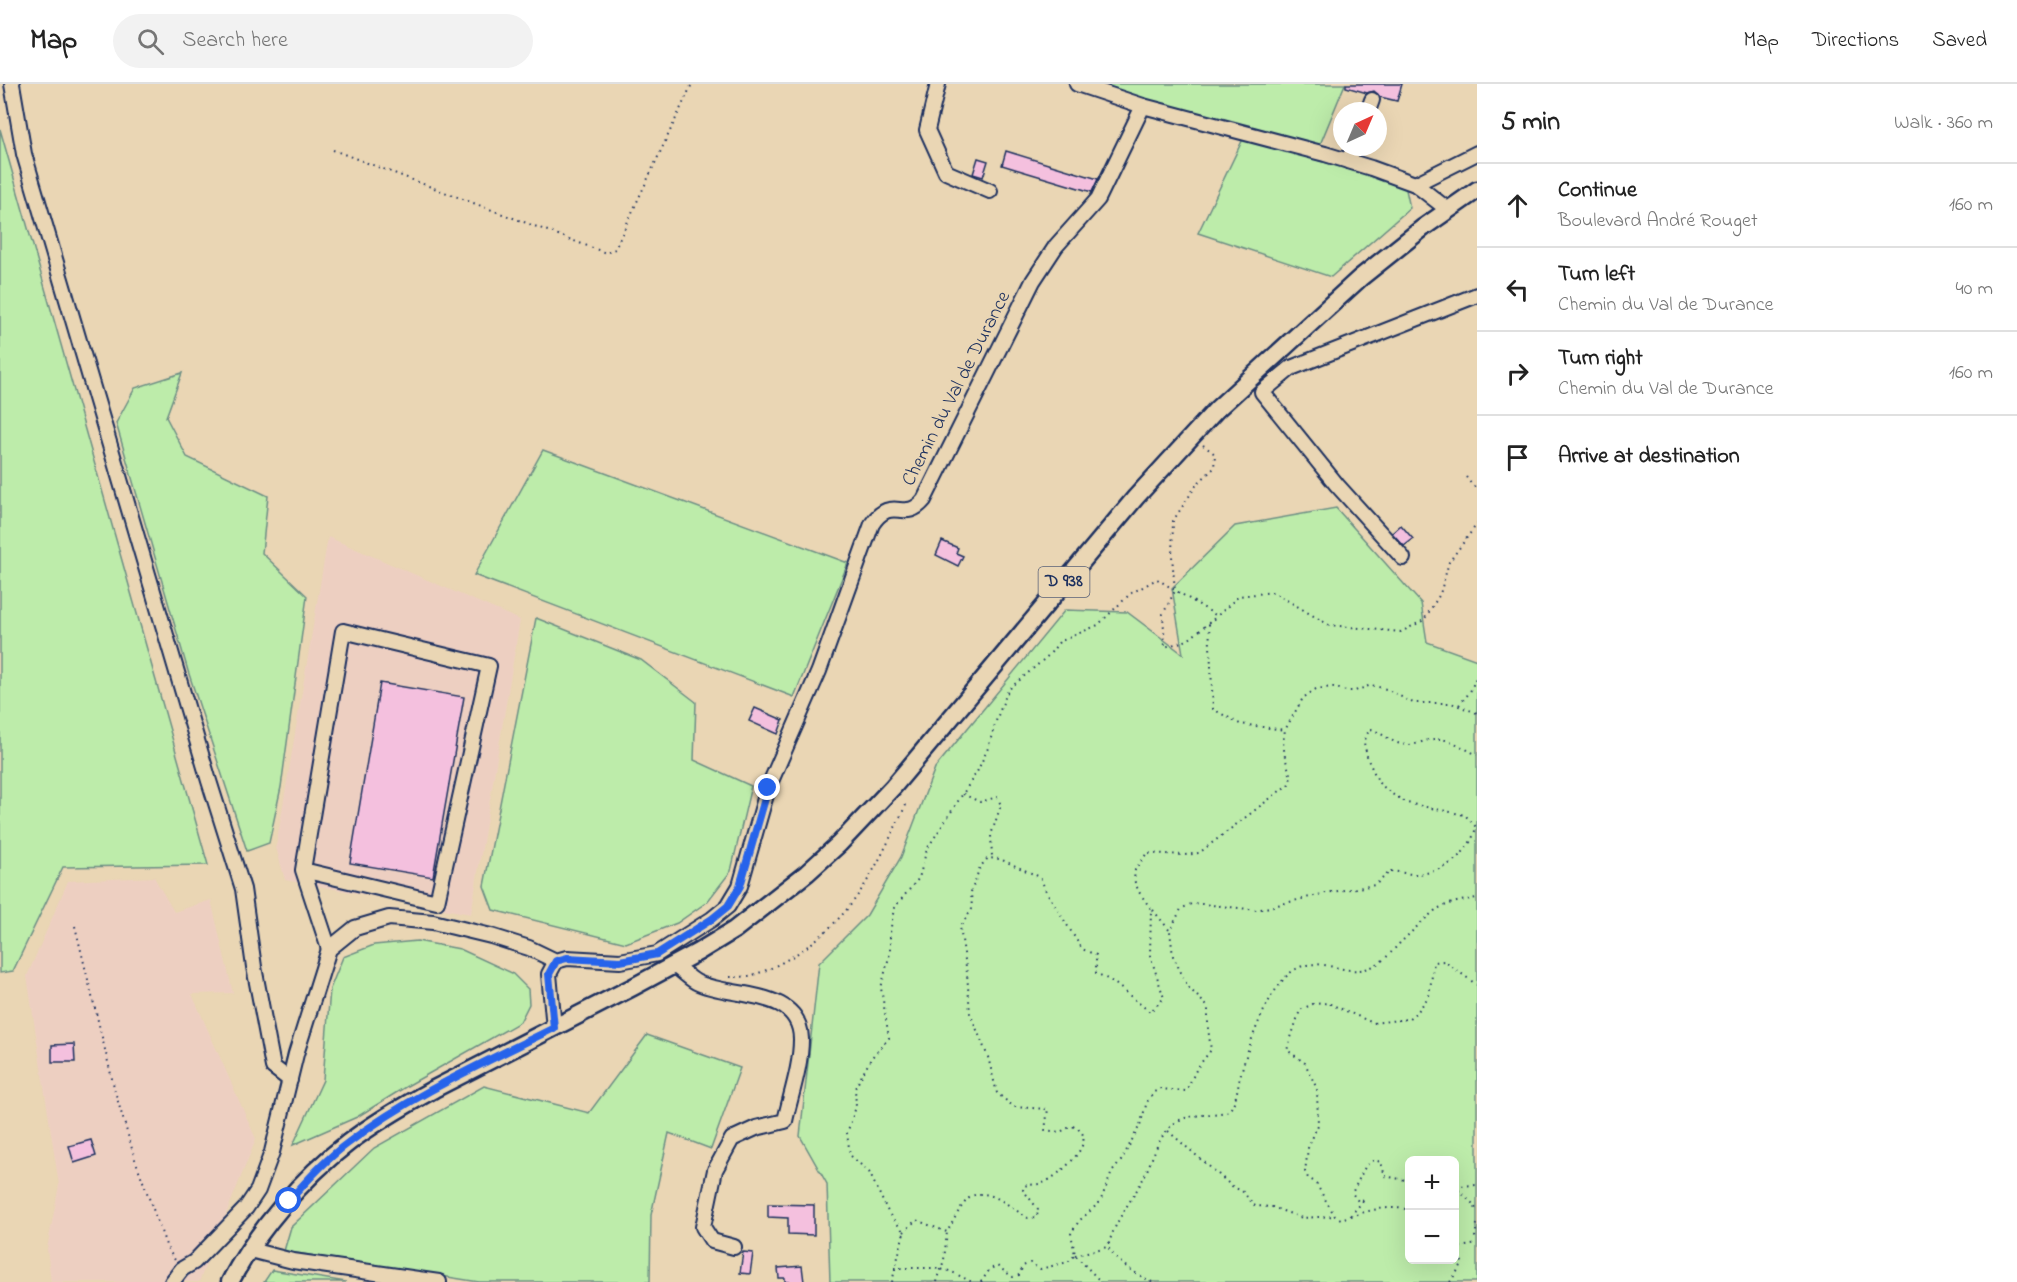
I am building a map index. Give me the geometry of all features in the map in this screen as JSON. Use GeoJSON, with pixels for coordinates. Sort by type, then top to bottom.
{"type":"FeatureCollection","features":[{"type":"Feature","properties":{"kind":"main road","name":"D 938"},"geometry":{"type":"LineString","coordinates":[[230,1282],[250,1250],[294,1194],[347,1143],[434,1089],[674,965],[734,930],[779,896],[839,844],[893,787],[1136,497],[1190,437],[1360,278],[1447,209],[1477,190]]}},
{"type":"Feature","properties":{"kind":"street"},"geometry":{"type":"LineString","coordinates":[[12,84],[24,154],[243,889],[254,967],[273,1067],[290,1080]]}},
{"type":"Feature","properties":{"kind":"street"},"geometry":{"type":"LineString","coordinates":[[938,84],[927,130],[946,172],[990,191]]}},
{"type":"Feature","properties":{"kind":"street"},"geometry":{"type":"LineString","coordinates":[[1077,84],[1143,106],[1348,161],[1415,183],[1447,209]]}},
{"type":"Feature","properties":{"kind":"street","name":"Chemin du Val de Durance"},"geometry":{"type":"LineString","coordinates":[[556,961],[567,958],[620,961],[657,954],[712,919],[728,906],[740,886],[768,788],[819,671],[872,524],[881,512],[890,509],[910,511],[917,508],[924,500],[1033,281],[1056,246],[1098,199],[1143,106]]}},
{"type":"Feature","properties":{"kind":"street"},"geometry":{"type":"LineString","coordinates":[[1415,183],[1477,153]]}},
{"type":"Feature","properties":{"kind":"street"},"geometry":{"type":"LineString","coordinates":[[1348,161],[1350,156]]}},
{"type":"Feature","properties":{"kind":"street"},"geometry":{"type":"LineString","coordinates":[[1403,558],[1337,485],[1262,392],[1291,368],[1477,295]]}},
{"type":"Feature","properties":{"kind":"street"},"geometry":{"type":"LineString","coordinates":[[303,870],[437,902],[489,666],[343,631],[303,870],[329,949]]}},
{"type":"Feature","properties":{"kind":"street"},"geometry":{"type":"LineString","coordinates":[[172,1282],[182,1269],[194,1262],[239,1216],[258,1190],[272,1152],[296,1054],[329,949],[355,928],[389,918],[433,922],[529,948],[556,961],[549,974],[554,1028]]}},
{"type":"Feature","properties":{"kind":"street"},"geometry":{"type":"LineString","coordinates":[[674,965],[702,984],[781,1004],[798,1020],[801,1036],[800,1056],[785,1121],[756,1128],[732,1139],[716,1170],[703,1227],[712,1241],[734,1247]]}},
{"type":"Feature","properties":{"kind":"street"},"geometry":{"type":"LineString","coordinates":[[250,1250],[294,1261],[439,1282]]}},
{"type":"Feature","properties":{"kind":"path"},"geometry":{"type":"LineString","coordinates":[[333,150],[606,253],[615,249],[692,84]]}},
{"type":"Feature","properties":{"kind":"path"},"geometry":{"type":"LineString","coordinates":[[1190,437],[1215,454],[1214,468],[1197,484],[1173,521],[1172,556],[1175,591],[1163,614],[1165,646],[1188,640],[1239,596],[1273,592],[1329,625],[1401,632],[1424,620],[1440,594],[1449,562],[1477,524]]}},
{"type":"Feature","properties":{"kind":"path"},"geometry":{"type":"LineString","coordinates":[[1466,477],[1477,488]]}},
{"type":"Feature","properties":{"kind":"path"},"geometry":{"type":"LineString","coordinates":[[904,1232],[889,1214],[869,1172],[850,1155],[848,1132],[856,1107],[855,1088],[872,1057],[889,1038],[881,988],[890,953],[894,908],[919,878],[927,849],[977,772],[988,748],[1008,690],[1049,655],[1059,642],[1098,625],[1130,594],[1157,579],[1217,616]]}},
{"type":"Feature","properties":{"kind":"path"},"geometry":{"type":"LineString","coordinates":[[1209,622],[1213,709],[1240,724],[1285,730]]}},
{"type":"Feature","properties":{"kind":"path"},"geometry":{"type":"LineString","coordinates":[[1459,705],[1470,692],[1477,675]]}},
{"type":"Feature","properties":{"kind":"path"},"geometry":{"type":"LineString","coordinates":[[1170,931],[1139,892],[1134,880],[1135,870],[1147,853],[1185,855],[1199,853],[1289,784],[1291,777],[1283,742],[1285,730],[1303,698],[1316,689],[1333,687],[1346,692],[1371,685],[1386,689],[1413,703],[1451,703],[1477,713]]}},
{"type":"Feature","properties":{"kind":"path"},"geometry":{"type":"LineString","coordinates":[[1101,1282],[1075,1255],[1071,1233],[1078,1221],[1100,1202],[1112,1172],[1121,1161],[1140,1125],[1147,1102],[1154,1092],[1160,1089],[1186,1091],[1197,1068],[1211,1050],[1208,1007],[1188,987],[1173,956],[1170,931],[1181,909],[1193,903],[1257,910],[1326,893],[1375,885],[1390,872],[1414,874],[1430,872],[1450,863],[1475,840],[1476,827],[1465,815],[1407,803],[1392,794],[1379,783],[1368,760],[1364,743],[1371,729],[1400,744],[1414,745],[1437,738],[1452,742],[1477,755]]}},
{"type":"Feature","properties":{"kind":"path"},"geometry":{"type":"LineString","coordinates":[[963,794],[980,802],[997,797],[1001,805],[991,835],[992,859]]}},
{"type":"Feature","properties":{"kind":"path"},"geometry":{"type":"LineString","coordinates":[[723,978],[752,975],[785,962],[836,921],[859,894],[878,863],[907,803]]}},
{"type":"Feature","properties":{"kind":"path"},"geometry":{"type":"LineString","coordinates":[[937,1282],[944,1260],[947,1232],[968,1199],[979,1193],[989,1194],[1028,1218],[1037,1217],[1038,1209],[1023,1190],[1024,1186],[1043,1183],[1064,1168],[1080,1152],[1084,1144],[1083,1134],[1078,1128],[1072,1126],[1060,1132],[1045,1130],[1048,1109],[1014,1107],[997,1093],[988,1057],[970,1013],[960,927],[972,909],[971,892],[980,867],[988,858],[1000,859],[1040,877],[1046,891],[1082,949],[1095,955],[1096,973],[1113,982],[1150,1012],[1164,998],[1150,955],[1151,909]]}},
{"type":"Feature","properties":{"kind":"path"},"geometry":{"type":"LineString","coordinates":[[1152,1282],[1131,1271],[1113,1256],[1108,1247],[1111,1232],[1143,1179],[1167,1131],[1187,1117],[1229,1111],[1235,1102],[1240,1077],[1262,1013],[1286,975],[1299,967],[1313,963],[1341,970],[1367,969],[1386,958],[1436,910],[1456,902],[1477,898]]}},
{"type":"Feature","properties":{"kind":"path"},"geometry":{"type":"LineString","coordinates":[[75,926],[116,1095],[135,1159],[166,1248],[182,1269]]}},
{"type":"Feature","properties":{"kind":"path"},"geometry":{"type":"LineString","coordinates":[[1335,1216],[1315,1182],[1308,1178],[1305,1172],[1308,1148],[1318,1125],[1317,1089],[1305,1063],[1287,1050],[1300,1010],[1313,1004],[1328,1003],[1373,1023],[1408,1019],[1418,1011],[1429,996],[1434,962],[1444,961],[1477,986]]}},
{"type":"Feature","properties":{"kind":"path"},"geometry":{"type":"LineString","coordinates":[[1167,1131],[1233,1187],[1242,1191],[1255,1206],[1272,1207],[1302,1218],[1335,1216],[1341,1219],[1379,1208],[1405,1209]]}},
{"type":"Feature","properties":{"kind":"path"},"geometry":{"type":"LineString","coordinates":[[1350,1216],[1365,1199],[1358,1201],[1353,1193],[1366,1165],[1374,1160],[1381,1162],[1385,1176],[1405,1180]]}},
{"type":"Feature","properties":{"kind":"path"},"geometry":{"type":"LineString","coordinates":[[1459,1186],[1477,1185]]}},
{"type":"Feature","properties":{"kind":"path"},"geometry":{"type":"LineString","coordinates":[[1459,1190],[1477,1210]]}},
{"type":"Feature","properties":{"kind":"path"},"geometry":{"type":"LineString","coordinates":[[892,1282],[904,1232],[916,1220],[947,1232]]}},
{"type":"Feature","properties":{"kind":"path"},"geometry":{"type":"LineString","coordinates":[[1459,1247],[1477,1242],[1475,1237],[1477,1224]]}},
{"type":"Feature","properties":{"kind":"path"},"geometry":{"type":"LineString","coordinates":[[981,1282],[990,1269],[997,1266],[1013,1277],[1019,1275],[1023,1266],[1030,1263],[1040,1269],[1068,1262],[1075,1255],[1108,1247]]}},
{"type":"Feature","properties":{"kind":"path"},"geometry":{"type":"LineString","coordinates":[[1450,1282],[1463,1263],[1459,1258]]}},
{"type":"Feature","properties":{"kind":"path"},"geometry":{"type":"LineString","coordinates":[[894,1268],[940,1269],[950,1271],[972,1282]]}},
{"type":"Feature","properties":{"kind":"shaded area"},"geometry":{"type":"Polygon","coordinates":[[[328,537],[520,620],[471,914],[285,880],[276,847],[328,537]]]}},
{"type":"Feature","properties":{"kind":"shaded area"},"geometry":{"type":"Polygon","coordinates":[[[154,877],[174,912],[211,900],[233,993],[192,994],[256,1139],[199,1282],[51,1282],[47,1249],[59,1185],[27,976],[68,881],[154,877]]]}},
{"type":"Feature","properties":{"kind":"green space"},"geometry":{"type":"Polygon","coordinates":[[[1094,84],[1345,84],[1338,102],[1333,102],[1333,113],[1319,147],[1233,122],[1132,97],[1094,84]]]}},
{"type":"Feature","properties":{"kind":"green space"},"geometry":{"type":"Polygon","coordinates":[[[0,129],[208,865],[63,867],[13,971],[0,973],[0,129]]]}},
{"type":"Feature","properties":{"kind":"green space"},"geometry":{"type":"Polygon","coordinates":[[[1243,139],[1405,185],[1410,208],[1331,277],[1198,233],[1243,139]]]}},
{"type":"Feature","properties":{"kind":"green space"},"geometry":{"type":"Polygon","coordinates":[[[182,373],[166,417],[187,457],[268,496],[262,553],[307,596],[281,787],[269,843],[247,851],[188,671],[116,423],[135,388],[182,373]]]}},
{"type":"Feature","properties":{"kind":"green space"},"geometry":{"type":"Polygon","coordinates":[[[543,450],[848,563],[794,697],[474,575],[543,450]]]}},
{"type":"Feature","properties":{"kind":"green space"},"geometry":{"type":"Polygon","coordinates":[[[1336,508],[1421,603],[1427,642],[1477,660],[1477,1282],[830,1282],[827,1184],[800,1136],[819,963],[867,915],[901,857],[935,768],[1065,610],[1127,612],[1183,654],[1172,588],[1235,526],[1336,508]]]}},
{"type":"Feature","properties":{"kind":"green space"},"geometry":{"type":"Polygon","coordinates":[[[536,618],[641,660],[696,702],[694,760],[751,786],[731,871],[707,902],[677,923],[626,943],[493,910],[484,886],[536,618]]]}},
{"type":"Feature","properties":{"kind":"green space"},"geometry":{"type":"Polygon","coordinates":[[[417,941],[460,949],[512,973],[528,989],[529,1004],[520,1022],[357,1117],[293,1145],[323,1080],[330,989],[343,957],[374,945],[417,941]]]}},
{"type":"Feature","properties":{"kind":"green space"},"geometry":{"type":"Polygon","coordinates":[[[647,1035],[740,1068],[711,1149],[669,1133],[651,1215],[650,1282],[479,1282],[284,1251],[291,1227],[374,1148],[484,1086],[589,1113],[647,1035]]]}},
{"type":"Feature","properties":{"kind":"green space"},"geometry":{"type":"Polygon","coordinates":[[[272,1270],[346,1282],[264,1282],[272,1270]]]}},
{"type":"Feature","properties":{"kind":"building"},"geometry":{"type":"Polygon","coordinates":[[[1346,84],[1402,84],[1397,101],[1380,97],[1374,91],[1367,93],[1346,87],[1346,84]]]}},
{"type":"Feature","properties":{"kind":"building"},"geometry":{"type":"Polygon","coordinates":[[[1006,151],[1098,179],[1092,192],[1015,169],[1002,165],[1006,151]]]}},
{"type":"Feature","properties":{"kind":"building"},"geometry":{"type":"Polygon","coordinates":[[[978,158],[988,161],[983,177],[973,174],[978,158]]]}},
{"type":"Feature","properties":{"kind":"building"},"geometry":{"type":"Polygon","coordinates":[[[1401,525],[1413,539],[1404,546],[1392,533],[1401,525]]]}},
{"type":"Feature","properties":{"kind":"building"},"geometry":{"type":"Polygon","coordinates":[[[942,541],[958,548],[956,553],[963,556],[958,566],[936,555],[942,541]]]}},
{"type":"Feature","properties":{"kind":"building"},"geometry":{"type":"Polygon","coordinates":[[[380,683],[464,697],[433,877],[350,863],[380,683]]]}},
{"type":"Feature","properties":{"kind":"building"},"geometry":{"type":"Polygon","coordinates":[[[755,708],[783,720],[778,734],[749,721],[755,708]]]}},
{"type":"Feature","properties":{"kind":"building"},"geometry":{"type":"Polygon","coordinates":[[[74,1044],[75,1062],[52,1062],[52,1045],[74,1044]]]}},
{"type":"Feature","properties":{"kind":"building"},"geometry":{"type":"Polygon","coordinates":[[[91,1140],[96,1156],[74,1163],[69,1146],[91,1140]]]}},
{"type":"Feature","properties":{"kind":"building"},"geometry":{"type":"Polygon","coordinates":[[[768,1204],[814,1205],[814,1235],[788,1234],[788,1218],[768,1217],[768,1204]]]}},
{"type":"Feature","properties":{"kind":"building"},"geometry":{"type":"Polygon","coordinates":[[[743,1252],[753,1253],[750,1274],[740,1273],[743,1252]]]}},
{"type":"Feature","properties":{"kind":"building"},"geometry":{"type":"Polygon","coordinates":[[[802,1266],[804,1282],[785,1282],[785,1278],[779,1278],[778,1268],[802,1266]]]}},
{"type":"Feature","properties":{"kind":"route"},"geometry":{"type":"LineString","coordinates":[[289,1201],[325,1162],[373,1125],[434,1089],[554,1028],[549,974],[556,961],[567,958],[620,961],[657,954],[712,919],[728,906],[740,886],[768,788]]}}]}
